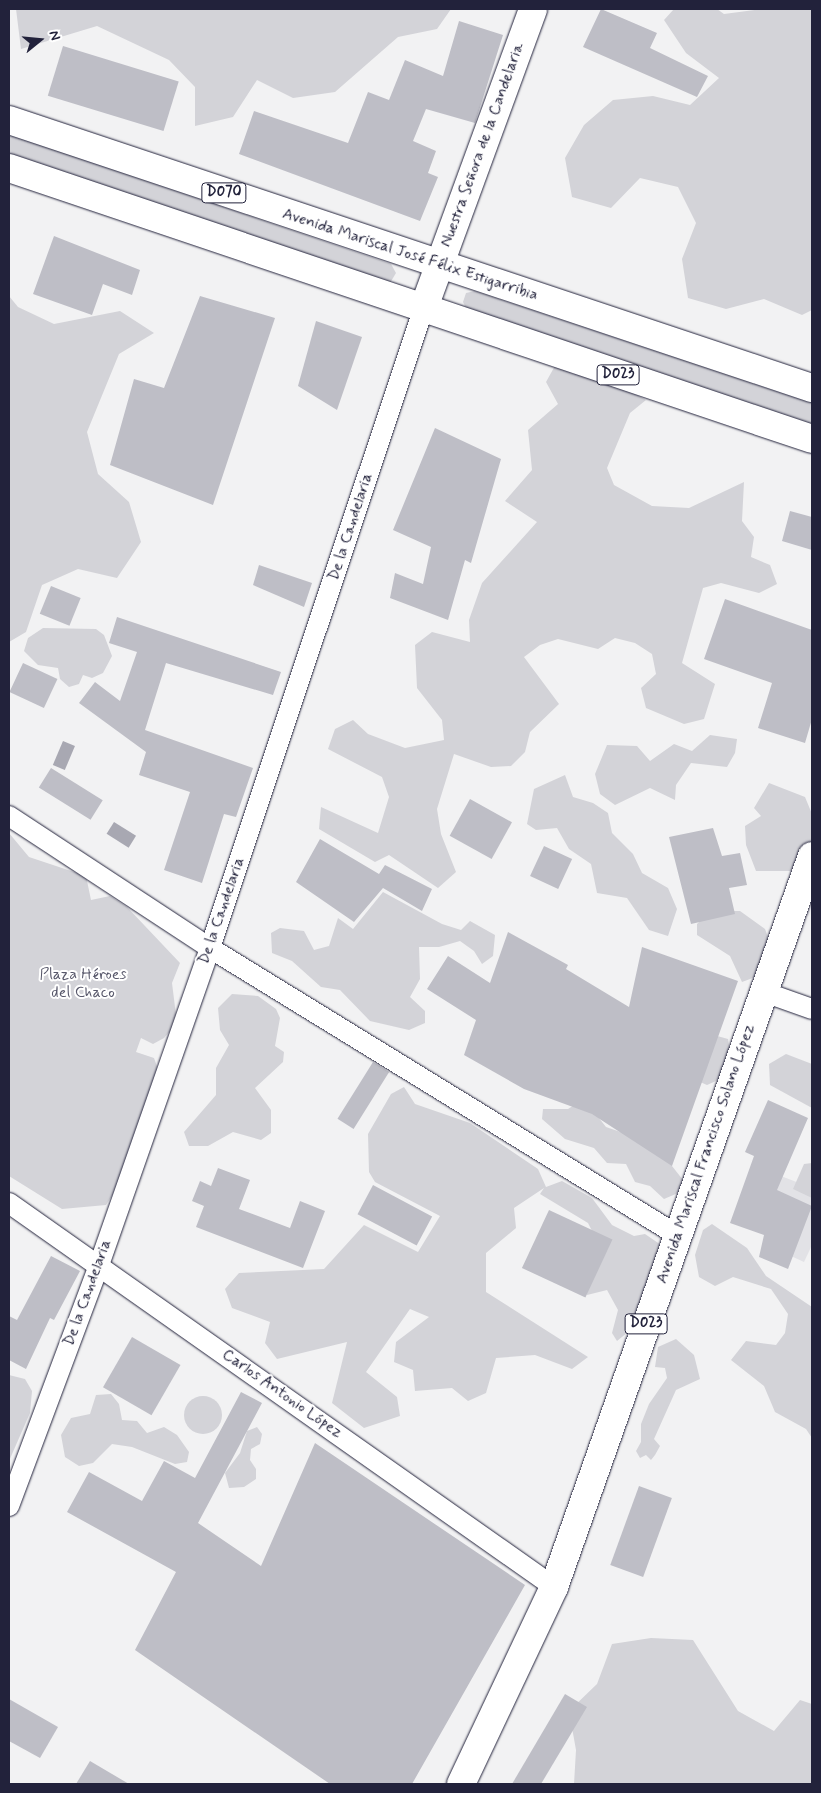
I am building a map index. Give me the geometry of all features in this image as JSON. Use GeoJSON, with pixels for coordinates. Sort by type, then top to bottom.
{"type":"FeatureCollection","features":[{"type":"Feature","properties":{"kind":"main road","name":"Nuestra Señora de la Candelaria"},"geometry":{"type":"LineString","coordinates":[[423,310],[532,9]]}},
{"type":"Feature","properties":{"kind":"main road","name":"Avenida Mariscal José Félix Estigarribia"},"geometry":{"type":"LineString","coordinates":[[9,120],[439,266],[812,388]]}},
{"type":"Feature","properties":{"kind":"main road"},"geometry":{"type":"LineString","coordinates":[[9,168],[423,310]]}},
{"type":"Feature","properties":{"kind":"main road","name":"D023"},"geometry":{"type":"LineString","coordinates":[[423,310],[812,439]]}},
{"type":"Feature","properties":{"kind":"main road","name":"Avenida Mariscal Francisco Solano López"},"geometry":{"type":"LineString","coordinates":[[461,1784],[554,1587],[812,856]]}},
{"type":"Feature","properties":{"kind":"street","name":"De la Candelaria"},"geometry":{"type":"LineString","coordinates":[[9,1506],[99,1265],[210,948],[423,310]]}},
{"type":"Feature","properties":{"kind":"street"},"geometry":{"type":"LineString","coordinates":[[9,816],[210,948],[677,1235]]}},
{"type":"Feature","properties":{"kind":"street"},"geometry":{"type":"LineString","coordinates":[[764,992],[812,1009]]}},
{"type":"Feature","properties":{"kind":"street","name":"Carlos Antonio López"},"geometry":{"type":"LineString","coordinates":[[9,1203],[554,1587]]}},
{"type":"Feature","properties":{"kind":"shaded area"},"geometry":{"type":"Polygon","coordinates":[[[63,741],[75,746],[65,770],[53,765],[63,741]]]}},
{"type":"Feature","properties":{"kind":"shaded area"},"geometry":{"type":"Polygon","coordinates":[[[114,822],[136,836],[129,848],[107,834],[114,822]]]}},
{"type":"Feature","properties":{"kind":"shaded area"},"geometry":{"type":"Polygon","coordinates":[[[768,1171],[812,1188],[812,1245],[804,1262],[778,1250],[768,1171]]]}},
{"type":"Feature","properties":{"kind":"green space"},"geometry":{"type":"Polygon","coordinates":[[[16,9],[451,9],[437,29],[398,37],[335,92],[293,98],[257,80],[233,117],[195,126],[195,87],[169,60],[97,26],[21,49],[16,9]]]}},
{"type":"Feature","properties":{"kind":"green space"},"geometry":{"type":"Polygon","coordinates":[[[674,9],[717,9],[724,14],[762,9],[812,9],[812,310],[802,315],[764,299],[726,309],[688,298],[682,259],[696,223],[678,187],[640,178],[611,208],[572,197],[565,158],[584,125],[613,100],[653,96],[690,105],[719,78],[686,53],[664,20],[674,9]]]}},
{"type":"Feature","properties":{"kind":"green space"},"geometry":{"type":"Polygon","coordinates":[[[9,134],[391,264],[396,273],[390,283],[9,156],[9,134]]]}},
{"type":"Feature","properties":{"kind":"green space"},"geometry":{"type":"Polygon","coordinates":[[[475,291],[812,403],[812,424],[467,310],[463,302],[466,293],[475,291]]]}},
{"type":"Feature","properties":{"kind":"green space"},"geometry":{"type":"Polygon","coordinates":[[[9,296],[18,307],[54,324],[120,311],[154,333],[119,354],[87,432],[98,474],[129,502],[141,542],[117,578],[78,569],[42,585],[26,632],[9,642],[9,296]]]}},
{"type":"Feature","properties":{"kind":"green space"},"geometry":{"type":"Polygon","coordinates":[[[556,364],[573,374],[594,372],[646,400],[630,413],[607,468],[614,485],[652,506],[689,508],[744,482],[742,521],[754,537],[751,557],[770,565],[777,584],[759,593],[721,583],[703,588],[682,663],[715,684],[704,719],[684,724],[646,708],[641,688],[656,674],[652,654],[635,643],[615,638],[598,649],[558,639],[540,645],[524,657],[559,704],[530,732],[525,752],[511,766],[491,767],[454,754],[437,809],[441,834],[456,872],[438,888],[389,855],[375,862],[319,829],[321,807],[378,833],[389,797],[382,777],[328,749],[335,729],[353,720],[368,734],[405,748],[444,740],[442,720],[417,688],[415,645],[432,632],[470,642],[469,620],[482,583],[537,522],[505,501],[532,470],[528,430],[558,404],[546,382],[556,364]]]}},
{"type":"Feature","properties":{"kind":"green space"},"geometry":{"type":"Polygon","coordinates":[[[43,628],[96,629],[104,635],[112,656],[103,673],[92,678],[83,675],[79,684],[69,687],[60,679],[58,668],[38,665],[24,651],[28,638],[43,628]]]}},
{"type":"Feature","properties":{"kind":"green space"},"geometry":{"type":"Polygon","coordinates":[[[710,735],[737,739],[735,753],[727,767],[691,763],[676,785],[675,800],[650,788],[615,805],[600,794],[595,774],[607,745],[637,746],[650,761],[674,744],[692,751],[710,735]]]}},
{"type":"Feature","properties":{"kind":"green space"},"geometry":{"type":"Polygon","coordinates":[[[565,775],[573,797],[593,803],[608,813],[612,833],[633,854],[642,873],[668,888],[677,909],[668,936],[649,930],[627,898],[597,893],[591,864],[569,849],[557,828],[536,830],[527,824],[534,789],[565,775]]]}},
{"type":"Feature","properties":{"kind":"green space"},"geometry":{"type":"Polygon","coordinates":[[[769,783],[805,797],[812,814],[812,857],[797,871],[756,871],[746,845],[745,826],[761,816],[754,808],[769,783]]]}},
{"type":"Feature","properties":{"kind":"green space","name":"Plaza Héroes del Chaco"},"geometry":{"type":"Polygon","coordinates":[[[9,833],[29,857],[86,876],[91,900],[110,896],[127,907],[180,963],[172,983],[177,1023],[164,1038],[153,1044],[141,1038],[136,1052],[154,1058],[161,1078],[133,1163],[106,1205],[62,1209],[9,1176],[9,833]]]}},
{"type":"Feature","properties":{"kind":"green space"},"geometry":{"type":"Polygon","coordinates":[[[383,892],[442,924],[461,930],[470,921],[495,935],[493,956],[482,964],[474,951],[460,941],[439,947],[419,947],[420,979],[410,997],[425,1011],[425,1023],[409,1030],[370,1021],[340,990],[321,987],[292,961],[272,953],[271,933],[280,928],[304,931],[314,950],[329,946],[338,918],[353,929],[383,892]]]}},
{"type":"Feature","properties":{"kind":"green space"},"geometry":{"type":"Polygon","coordinates":[[[723,911],[740,911],[765,929],[772,948],[771,971],[742,982],[730,956],[697,935],[697,924],[704,917],[723,911]]]}},
{"type":"Feature","properties":{"kind":"green space"},"geometry":{"type":"Polygon","coordinates":[[[232,994],[258,996],[276,1009],[280,1018],[275,1046],[284,1052],[283,1062],[255,1088],[271,1110],[271,1133],[261,1140],[233,1132],[208,1146],[189,1146],[184,1132],[216,1095],[216,1068],[229,1045],[220,1030],[218,1008],[232,994]]]}},
{"type":"Feature","properties":{"kind":"green space"},"geometry":{"type":"Polygon","coordinates":[[[674,1024],[728,1039],[731,1057],[725,1077],[707,1085],[661,1065],[674,1024]]]}},
{"type":"Feature","properties":{"kind":"green space"},"geometry":{"type":"Polygon","coordinates":[[[786,1054],[812,1064],[812,1108],[770,1085],[769,1064],[786,1054]]]}},
{"type":"Feature","properties":{"kind":"green space"},"geometry":{"type":"Polygon","coordinates":[[[404,1087],[415,1104],[470,1123],[538,1169],[546,1187],[562,1181],[592,1198],[612,1225],[634,1236],[645,1234],[664,1247],[658,1303],[632,1318],[633,1328],[617,1341],[612,1333],[618,1310],[607,1290],[587,1295],[584,1286],[596,1239],[588,1223],[540,1194],[544,1188],[514,1208],[516,1228],[486,1253],[486,1292],[588,1357],[572,1369],[535,1355],[496,1358],[486,1393],[468,1401],[452,1388],[415,1391],[413,1370],[394,1362],[396,1342],[429,1317],[410,1309],[366,1372],[397,1397],[400,1416],[364,1428],[332,1403],[347,1342],[277,1359],[265,1343],[270,1322],[232,1308],[225,1289],[239,1273],[324,1269],[364,1225],[418,1252],[440,1216],[375,1182],[369,1172],[368,1134],[391,1094],[404,1087]]]}},
{"type":"Feature","properties":{"kind":"green space"},"geometry":{"type":"Polygon","coordinates":[[[584,1099],[606,1127],[670,1149],[672,1166],[683,1180],[678,1193],[664,1199],[650,1186],[635,1182],[626,1164],[607,1163],[594,1148],[565,1139],[542,1119],[543,1109],[568,1109],[584,1099]]]}},
{"type":"Feature","properties":{"kind":"green space"},"geometry":{"type":"Polygon","coordinates":[[[812,1163],[812,1198],[793,1189],[804,1164],[812,1163]]]}},
{"type":"Feature","properties":{"kind":"green space"},"geometry":{"type":"Polygon","coordinates":[[[712,1224],[747,1248],[766,1276],[812,1307],[812,1438],[806,1429],[775,1412],[764,1386],[731,1360],[746,1341],[776,1345],[785,1333],[788,1314],[771,1289],[733,1277],[715,1286],[699,1277],[695,1255],[703,1230],[712,1224]]]}},
{"type":"Feature","properties":{"kind":"green space"},"geometry":{"type":"Polygon","coordinates":[[[676,1339],[694,1355],[700,1379],[676,1390],[654,1439],[660,1446],[651,1460],[646,1455],[640,1458],[636,1451],[641,1442],[641,1424],[649,1404],[667,1378],[665,1368],[655,1367],[658,1347],[676,1339]]]}},
{"type":"Feature","properties":{"kind":"green space"},"geometry":{"type":"Polygon","coordinates":[[[9,1375],[25,1379],[32,1391],[30,1413],[9,1461],[9,1375]]]}},
{"type":"Feature","properties":{"kind":"green space"},"geometry":{"type":"Polygon","coordinates":[[[111,1394],[119,1404],[122,1420],[137,1421],[147,1433],[164,1427],[177,1435],[189,1452],[187,1462],[175,1464],[132,1447],[112,1444],[93,1463],[79,1466],[65,1457],[61,1435],[71,1418],[90,1414],[96,1395],[111,1394]]]}},
{"type":"Feature","properties":{"kind":"green space"},"geometry":{"type":"Polygon","coordinates":[[[203,1396],[216,1402],[222,1415],[216,1428],[203,1434],[190,1428],[184,1415],[190,1402],[203,1396]]]}},
{"type":"Feature","properties":{"kind":"green space"},"geometry":{"type":"Polygon","coordinates":[[[257,1427],[262,1434],[260,1444],[251,1449],[250,1460],[256,1469],[256,1479],[244,1487],[229,1488],[225,1473],[240,1453],[247,1431],[257,1427]]]}},
{"type":"Feature","properties":{"kind":"green space"},"geometry":{"type":"Polygon","coordinates":[[[651,1638],[693,1640],[738,1711],[774,1731],[800,1700],[812,1704],[812,1784],[574,1784],[576,1750],[569,1711],[597,1684],[612,1644],[651,1638]]]}},
{"type":"Feature","properties":{"kind":"building"},"geometry":{"type":"Polygon","coordinates":[[[601,9],[657,33],[650,48],[708,76],[697,97],[583,47],[601,9]]]}},
{"type":"Feature","properties":{"kind":"building"},"geometry":{"type":"Polygon","coordinates":[[[459,21],[503,35],[475,123],[426,109],[413,141],[436,151],[428,173],[438,177],[420,221],[239,154],[254,111],[348,143],[368,92],[389,100],[405,60],[443,76],[459,21]]]}},
{"type":"Feature","properties":{"kind":"building"},"geometry":{"type":"Polygon","coordinates":[[[63,46],[179,81],[164,131],[48,96],[63,46]]]}},
{"type":"Feature","properties":{"kind":"building"},"geometry":{"type":"Polygon","coordinates":[[[54,236],[140,270],[132,295],[103,284],[92,315],[33,294],[54,236]]]}},
{"type":"Feature","properties":{"kind":"building"},"geometry":{"type":"Polygon","coordinates":[[[200,296],[275,318],[213,505],[110,465],[134,379],[164,388],[200,296]]]}},
{"type":"Feature","properties":{"kind":"building"},"geometry":{"type":"Polygon","coordinates":[[[316,321],[362,337],[337,410],[298,386],[316,321]]]}},
{"type":"Feature","properties":{"kind":"building"},"geometry":{"type":"Polygon","coordinates":[[[435,428],[501,459],[471,563],[465,560],[448,620],[390,598],[395,573],[423,584],[431,547],[393,530],[435,428]]]}},
{"type":"Feature","properties":{"kind":"building"},"geometry":{"type":"Polygon","coordinates":[[[790,511],[812,517],[812,550],[782,541],[790,511]]]}},
{"type":"Feature","properties":{"kind":"building"},"geometry":{"type":"Polygon","coordinates":[[[259,565],[312,583],[304,607],[253,585],[259,565]]]}},
{"type":"Feature","properties":{"kind":"building"},"geometry":{"type":"Polygon","coordinates":[[[51,586],[81,598],[69,626],[40,614],[51,586]]]}},
{"type":"Feature","properties":{"kind":"building"},"geometry":{"type":"Polygon","coordinates":[[[725,599],[812,630],[812,719],[805,743],[758,728],[772,683],[704,659],[725,599]]]}},
{"type":"Feature","properties":{"kind":"building"},"geometry":{"type":"Polygon","coordinates":[[[117,617],[281,672],[273,695],[166,663],[145,730],[253,768],[236,817],[224,814],[202,883],[164,870],[190,792],[139,775],[146,752],[79,703],[95,682],[120,701],[137,652],[109,643],[117,617]]]}},
{"type":"Feature","properties":{"kind":"building"},"geometry":{"type":"Polygon","coordinates":[[[23,663],[57,679],[44,708],[9,692],[23,663]]]}},
{"type":"Feature","properties":{"kind":"building"},"geometry":{"type":"Polygon","coordinates":[[[51,768],[103,800],[91,820],[39,788],[51,768]]]}},
{"type":"Feature","properties":{"kind":"building"},"geometry":{"type":"Polygon","coordinates":[[[470,799],[512,822],[492,859],[450,836],[470,799]]]}},
{"type":"Feature","properties":{"kind":"building"},"geometry":{"type":"Polygon","coordinates":[[[713,828],[722,856],[740,853],[747,885],[729,888],[735,914],[691,924],[669,837],[713,828]]]}},
{"type":"Feature","properties":{"kind":"building"},"geometry":{"type":"Polygon","coordinates":[[[320,839],[379,874],[385,865],[432,889],[422,911],[383,888],[354,922],[296,882],[320,839]]]}},
{"type":"Feature","properties":{"kind":"building"},"geometry":{"type":"Polygon","coordinates":[[[544,846],[572,859],[558,889],[530,876],[544,846]]]}},
{"type":"Feature","properties":{"kind":"building"},"geometry":{"type":"Polygon","coordinates":[[[508,932],[568,965],[566,969],[629,1007],[642,947],[738,981],[672,1166],[592,1114],[524,1089],[464,1055],[476,1020],[427,989],[448,956],[490,983],[508,932]]]}},
{"type":"Feature","properties":{"kind":"building"},"geometry":{"type":"Polygon","coordinates":[[[373,1062],[389,1072],[354,1129],[337,1119],[373,1062]]]}},
{"type":"Feature","properties":{"kind":"building"},"geometry":{"type":"Polygon","coordinates":[[[768,1100],[808,1118],[777,1190],[812,1206],[788,1269],[759,1257],[764,1235],[730,1223],[754,1156],[745,1152],[768,1100]]]}},
{"type":"Feature","properties":{"kind":"building"},"geometry":{"type":"Polygon","coordinates":[[[218,1168],[250,1180],[239,1209],[290,1228],[300,1201],[325,1211],[303,1268],[196,1227],[204,1206],[192,1201],[200,1181],[211,1186],[218,1168]]]}},
{"type":"Feature","properties":{"kind":"building"},"geometry":{"type":"Polygon","coordinates":[[[373,1185],[432,1216],[417,1246],[358,1214],[373,1185]]]}},
{"type":"Feature","properties":{"kind":"building"},"geometry":{"type":"Polygon","coordinates":[[[549,1210],[612,1240],[585,1298],[522,1268],[549,1210]]]}},
{"type":"Feature","properties":{"kind":"building"},"geometry":{"type":"Polygon","coordinates":[[[51,1256],[80,1271],[54,1320],[50,1318],[26,1369],[9,1360],[9,1316],[17,1320],[51,1256]]]}},
{"type":"Feature","properties":{"kind":"building"},"geometry":{"type":"Polygon","coordinates":[[[132,1337],[180,1365],[151,1415],[103,1387],[132,1337]]]}},
{"type":"Feature","properties":{"kind":"building"},"geometry":{"type":"Polygon","coordinates":[[[241,1392],[262,1403],[198,1523],[261,1566],[315,1443],[525,1585],[412,1784],[330,1784],[135,1650],[176,1572],[67,1512],[89,1472],[142,1501],[164,1461],[195,1478],[241,1392]]]}},
{"type":"Feature","properties":{"kind":"building"},"geometry":{"type":"Polygon","coordinates":[[[639,1486],[672,1498],[643,1577],[610,1565],[639,1486]]]}},
{"type":"Feature","properties":{"kind":"building"},"geometry":{"type":"Polygon","coordinates":[[[565,1694],[587,1707],[541,1784],[512,1784],[565,1694]]]}},
{"type":"Feature","properties":{"kind":"building"},"geometry":{"type":"Polygon","coordinates":[[[9,1699],[58,1727],[40,1758],[9,1741],[9,1699]]]}},
{"type":"Feature","properties":{"kind":"building"},"geometry":{"type":"Polygon","coordinates":[[[90,1761],[129,1784],[76,1784],[90,1761]]]}}]}
